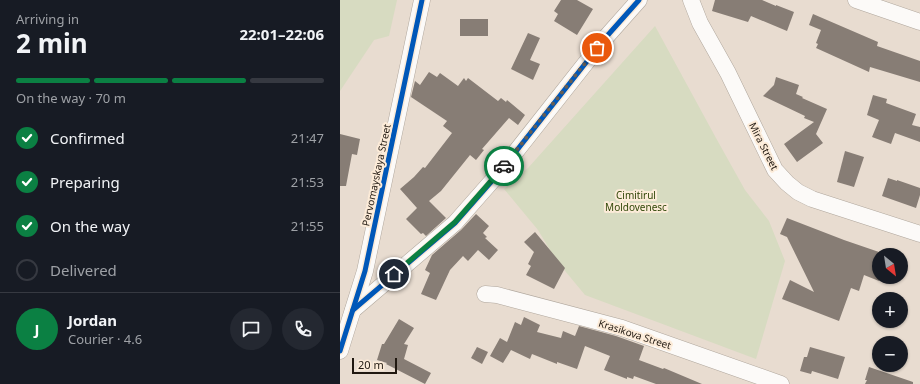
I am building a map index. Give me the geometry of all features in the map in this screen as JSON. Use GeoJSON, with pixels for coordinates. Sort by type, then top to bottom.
{"type":"FeatureCollection","features":[{"type":"Feature","properties":{"kind":"street","name":"Pervomayskaya Street"},"geometry":{"type":"LineString","coordinates":[[340,351],[365,271],[422,0]]}},
{"type":"Feature","properties":{"kind":"street"},"geometry":{"type":"LineString","coordinates":[[353,310],[455,222],[499,173],[607,36],[639,0]]}},
{"type":"Feature","properties":{"kind":"street","name":"Mira Street"},"geometry":{"type":"LineString","coordinates":[[691,0],[700,23],[728,73],[775,170],[787,183],[798,192],[812,200],[920,234]]}},
{"type":"Feature","properties":{"kind":"street"},"geometry":{"type":"LineString","coordinates":[[856,0],[920,22]]}},
{"type":"Feature","properties":{"kind":"street","name":"Krasikova Street"},"geometry":{"type":"LineString","coordinates":[[485,294],[497,295],[622,328],[781,384]]}},
{"type":"Feature","properties":{"kind":"green space"},"geometry":{"type":"Polygon","coordinates":[[[340,0],[397,0],[389,36],[374,40],[340,91],[340,0]]]}},
{"type":"Feature","properties":{"kind":"green space","name":"Cimitirul Moldovenesc"},"geometry":{"type":"Polygon","coordinates":[[[655,26],[745,190],[769,221],[785,261],[756,359],[585,295],[556,260],[538,230],[504,189],[528,168],[655,26]]]}},
{"type":"Feature","properties":{"kind":"building"},"geometry":{"type":"Polygon","coordinates":[[[561,0],[577,0],[593,9],[577,35],[554,21],[558,14],[554,11],[561,0]]]}},
{"type":"Feature","properties":{"kind":"building"},"geometry":{"type":"Polygon","coordinates":[[[715,0],[762,0],[794,12],[787,31],[751,16],[748,22],[712,11],[715,0]]]}},
{"type":"Feature","properties":{"kind":"building"},"geometry":{"type":"Polygon","coordinates":[[[813,14],[878,42],[877,46],[920,61],[920,82],[870,67],[869,72],[816,48],[818,44],[816,43],[821,30],[809,25],[813,14]]]}},
{"type":"Feature","properties":{"kind":"building"},"geometry":{"type":"Polygon","coordinates":[[[460,19],[488,19],[488,36],[460,36],[460,19]]]}},
{"type":"Feature","properties":{"kind":"building"},"geometry":{"type":"Polygon","coordinates":[[[528,33],[540,38],[530,60],[540,64],[533,80],[511,69],[528,33]]]}},
{"type":"Feature","properties":{"kind":"building"},"geometry":{"type":"Polygon","coordinates":[[[429,72],[437,77],[440,73],[458,86],[464,78],[466,81],[468,78],[498,101],[501,98],[506,102],[507,100],[525,115],[518,125],[509,118],[482,149],[484,150],[476,160],[470,155],[441,191],[429,201],[446,218],[426,236],[423,233],[421,234],[406,219],[417,208],[400,189],[423,167],[425,168],[452,133],[443,126],[447,121],[411,97],[415,81],[420,85],[429,72]]]}},
{"type":"Feature","properties":{"kind":"building"},"geometry":{"type":"Polygon","coordinates":[[[776,77],[799,85],[796,94],[827,109],[816,134],[823,143],[797,162],[784,144],[814,122],[804,118],[805,116],[763,96],[774,85],[776,77]]]}},
{"type":"Feature","properties":{"kind":"building"},"geometry":{"type":"Polygon","coordinates":[[[873,95],[887,99],[886,103],[916,114],[912,125],[920,127],[920,142],[895,133],[891,144],[872,137],[879,120],[867,115],[873,95]]]}},
{"type":"Feature","properties":{"kind":"building"},"geometry":{"type":"Polygon","coordinates":[[[340,134],[360,139],[357,155],[352,154],[346,186],[340,186],[340,134]]]}},
{"type":"Feature","properties":{"kind":"building"},"geometry":{"type":"Polygon","coordinates":[[[845,151],[864,157],[854,187],[837,182],[845,151]]]}},
{"type":"Feature","properties":{"kind":"building"},"geometry":{"type":"Polygon","coordinates":[[[888,178],[920,188],[920,195],[916,208],[882,196],[888,178]]]}},
{"type":"Feature","properties":{"kind":"building"},"geometry":{"type":"Polygon","coordinates":[[[476,214],[489,226],[483,233],[487,237],[485,238],[498,250],[489,260],[478,250],[468,261],[463,256],[450,270],[436,300],[421,294],[430,273],[425,270],[432,255],[461,230],[476,214]]]}},
{"type":"Feature","properties":{"kind":"building"},"geometry":{"type":"Polygon","coordinates":[[[787,218],[872,250],[872,278],[864,275],[859,291],[851,288],[839,321],[782,299],[790,280],[814,292],[787,237],[780,234],[787,218]]]}},
{"type":"Feature","properties":{"kind":"building"},"geometry":{"type":"Polygon","coordinates":[[[535,232],[565,268],[554,289],[526,275],[531,266],[528,264],[534,252],[524,242],[535,232]]]}},
{"type":"Feature","properties":{"kind":"building"},"geometry":{"type":"Polygon","coordinates":[[[524,317],[540,325],[537,332],[561,338],[563,331],[575,336],[579,326],[616,336],[644,346],[639,360],[663,369],[664,368],[702,384],[656,384],[634,376],[633,379],[627,377],[627,379],[604,370],[610,356],[585,346],[577,369],[557,362],[557,364],[532,354],[530,359],[511,350],[503,363],[490,356],[500,338],[507,342],[515,322],[521,325],[524,317]]]}},
{"type":"Feature","properties":{"kind":"building"},"geometry":{"type":"Polygon","coordinates":[[[399,319],[414,328],[404,344],[408,345],[404,359],[431,373],[425,384],[386,364],[387,363],[377,360],[382,344],[384,344],[399,319]]]}},
{"type":"Feature","properties":{"kind":"building"},"geometry":{"type":"Polygon","coordinates":[[[477,347],[488,352],[482,364],[471,358],[477,347]]]}},
{"type":"Feature","properties":{"kind":"building"},"geometry":{"type":"Polygon","coordinates":[[[810,347],[845,357],[838,379],[812,371],[811,374],[800,371],[804,357],[807,357],[810,347]]]}},
{"type":"Feature","properties":{"kind":"building"},"geometry":{"type":"Polygon","coordinates":[[[869,367],[872,368],[872,372],[884,372],[913,382],[913,384],[865,384],[867,380],[865,380],[869,367]]]}},
{"type":"Feature","properties":{"kind":"cycle path"},"geometry":{"type":"LineString","coordinates":[[340,351],[365,271],[422,0]]}},
{"type":"Feature","properties":{"kind":"cycle path"},"geometry":{"type":"LineString","coordinates":[[353,310],[455,223],[499,173],[607,36],[639,0]]}},
{"type":"Feature","properties":{"kind":"way so far"},"geometry":{"type":"LineString","coordinates":[[504,166],[597,48]]}},
{"type":"Feature","properties":{"kind":"route"},"geometry":{"type":"LineString","coordinates":[[394,274],[455,222],[504,166]]}}]}
